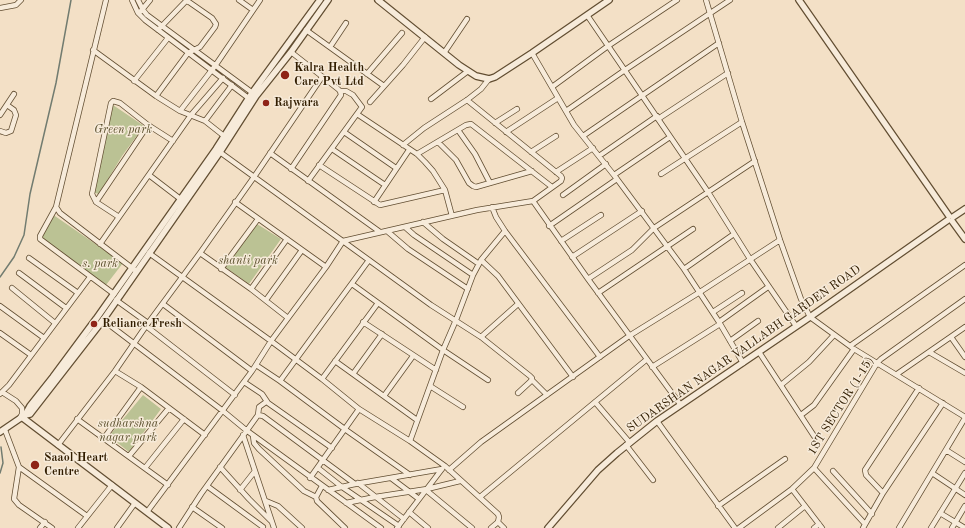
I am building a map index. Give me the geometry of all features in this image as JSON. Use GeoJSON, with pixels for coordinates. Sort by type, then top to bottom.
{"type":"FeatureCollection","features":[{"type":"Feature","properties":{"kind":"street"},"geometry":{"type":"LineString","coordinates":[[0,8],[16,5],[21,0]]}},
{"type":"Feature","properties":{"kind":"street"},"geometry":{"type":"LineString","coordinates":[[106,0],[56,207],[40,236],[40,239],[90,277],[147,325],[235,394]]}},
{"type":"Feature","properties":{"kind":"street"},"geometry":{"type":"LineString","coordinates":[[132,0],[138,13],[158,30],[188,54],[213,68],[252,97]]}},
{"type":"Feature","properties":{"kind":"street"},"geometry":{"type":"LineString","coordinates":[[138,0],[147,15],[194,50],[223,78],[252,97]]}},
{"type":"Feature","properties":{"kind":"street"},"geometry":{"type":"LineString","coordinates":[[138,13],[143,10],[150,0]]}},
{"type":"Feature","properties":{"kind":"street"},"geometry":{"type":"LineString","coordinates":[[239,0],[253,10]]}},
{"type":"Feature","properties":{"kind":"street"},"geometry":{"type":"LineString","coordinates":[[180,111],[213,68],[260,0]]}},
{"type":"Feature","properties":{"kind":"street"},"geometry":{"type":"LineString","coordinates":[[218,150],[224,136],[320,0]]}},
{"type":"Feature","properties":{"kind":"street"},"geometry":{"type":"LineString","coordinates":[[22,418],[115,297],[218,150],[252,97],[291,52],[328,0]]}},
{"type":"Feature","properties":{"kind":"street"},"geometry":{"type":"LineString","coordinates":[[378,0],[468,71],[476,76],[489,79],[495,77],[532,53],[609,0]]}},
{"type":"Feature","properties":{"kind":"street"},"geometry":{"type":"LineString","coordinates":[[552,87],[608,46],[677,0]]}},
{"type":"Feature","properties":{"kind":"street"},"geometry":{"type":"LineString","coordinates":[[706,0],[742,122],[780,240],[801,299],[810,317],[852,347],[965,417],[899,528]]}},
{"type":"Feature","properties":{"kind":"street"},"geometry":{"type":"LineString","coordinates":[[566,111],[730,0]]}},
{"type":"Feature","properties":{"kind":"street"},"geometry":{"type":"LineString","coordinates":[[799,0],[965,240]]}},
{"type":"Feature","properties":{"kind":"street"},"geometry":{"type":"LineString","coordinates":[[156,96],[188,54],[200,47],[215,27],[215,21],[186,1],[158,30]]}},
{"type":"Feature","properties":{"kind":"street"},"geometry":{"type":"LineString","coordinates":[[587,15],[708,192],[768,287],[796,326]]}},
{"type":"Feature","properties":{"kind":"street"},"geometry":{"type":"LineString","coordinates":[[444,53],[467,19]]}},
{"type":"Feature","properties":{"kind":"street"},"geometry":{"type":"LineString","coordinates":[[330,47],[346,22]]}},
{"type":"Feature","properties":{"kind":"street"},"geometry":{"type":"LineString","coordinates":[[306,30],[384,86]]}},
{"type":"Feature","properties":{"kind":"street"},"geometry":{"type":"LineString","coordinates":[[367,74],[402,32]]}},
{"type":"Feature","properties":{"kind":"street"},"geometry":{"type":"LineString","coordinates":[[370,102],[403,65],[425,37]]}},
{"type":"Feature","properties":{"kind":"street"},"geometry":{"type":"LineString","coordinates":[[134,81],[168,38]]}},
{"type":"Feature","properties":{"kind":"street"},"geometry":{"type":"LineString","coordinates":[[583,136],[642,94],[719,43]]}},
{"type":"Feature","properties":{"kind":"street"},"geometry":{"type":"LineString","coordinates":[[93,50],[156,96],[180,111],[205,121],[224,136]]}},
{"type":"Feature","properties":{"kind":"street"},"geometry":{"type":"LineString","coordinates":[[291,52],[340,91],[346,91],[353,94],[362,107],[308,181]]}},
{"type":"Feature","properties":{"kind":"street"},"geometry":{"type":"LineString","coordinates":[[532,53],[558,98],[583,136],[668,246],[713,312],[743,363]]}},
{"type":"Feature","properties":{"kind":"street"},"geometry":{"type":"LineString","coordinates":[[431,99],[468,71]]}},
{"type":"Feature","properties":{"kind":"street"},"geometry":{"type":"LineString","coordinates":[[599,156],[728,74]]}},
{"type":"Feature","properties":{"kind":"street"},"geometry":{"type":"LineString","coordinates":[[58,445],[115,371],[200,253],[322,77]]}},
{"type":"Feature","properties":{"kind":"street"},"geometry":{"type":"LineString","coordinates":[[100,244],[191,115],[223,78]]}},
{"type":"Feature","properties":{"kind":"street"},"geometry":{"type":"LineString","coordinates":[[403,146],[424,128],[467,100],[481,89],[489,79]]}},
{"type":"Feature","properties":{"kind":"street"},"geometry":{"type":"LineString","coordinates":[[205,121],[232,85]]}},
{"type":"Feature","properties":{"kind":"street"},"geometry":{"type":"LineString","coordinates":[[291,169],[341,98],[340,91]]}},
{"type":"Feature","properties":{"kind":"street"},"geometry":{"type":"LineString","coordinates":[[0,115],[14,94]]}},
{"type":"Feature","properties":{"kind":"street"},"geometry":{"type":"LineString","coordinates":[[506,132],[558,98]]}},
{"type":"Feature","properties":{"kind":"street"},"geometry":{"type":"LineString","coordinates":[[147,512],[223,411],[252,371],[271,341],[344,241],[492,207],[533,201],[562,180],[561,176],[467,100]]}},
{"type":"Feature","properties":{"kind":"street"},"geometry":{"type":"LineString","coordinates":[[119,217],[96,202],[92,194],[111,103],[113,101],[120,103],[173,142]]}},
{"type":"Feature","properties":{"kind":"street"},"geometry":{"type":"LineString","coordinates":[[0,131],[6,133],[11,131],[16,115],[14,110],[7,105]]}},
{"type":"Feature","properties":{"kind":"street"},"geometry":{"type":"LineString","coordinates":[[495,122],[517,109]]}},
{"type":"Feature","properties":{"kind":"street"},"geometry":{"type":"LineString","coordinates":[[357,114],[417,154],[433,171],[444,190],[452,216]]}},
{"type":"Feature","properties":{"kind":"street"},"geometry":{"type":"LineString","coordinates":[[661,174],[742,122]]}},
{"type":"Feature","properties":{"kind":"street"},"geometry":{"type":"LineString","coordinates":[[417,154],[466,125],[471,124],[552,187]]}},
{"type":"Feature","properties":{"kind":"street"},"geometry":{"type":"LineString","coordinates":[[96,202],[148,125]]}},
{"type":"Feature","properties":{"kind":"street"},"geometry":{"type":"LineString","coordinates":[[458,130],[476,154],[490,183]]}},
{"type":"Feature","properties":{"kind":"street"},"geometry":{"type":"LineString","coordinates":[[344,132],[396,168]]}},
{"type":"Feature","properties":{"kind":"street"},"geometry":{"type":"LineString","coordinates":[[531,152],[556,136]]}},
{"type":"Feature","properties":{"kind":"street"},"geometry":{"type":"LineString","coordinates":[[550,226],[670,137]]}},
{"type":"Feature","properties":{"kind":"street"},"geometry":{"type":"LineString","coordinates":[[438,142],[456,160],[470,185],[476,187],[532,172]]}},
{"type":"Feature","properties":{"kind":"street"},"geometry":{"type":"LineString","coordinates":[[556,172],[593,148]]}},
{"type":"Feature","properties":{"kind":"street"},"geometry":{"type":"LineString","coordinates":[[332,149],[385,185]]}},
{"type":"Feature","properties":{"kind":"street"},"geometry":{"type":"LineString","coordinates":[[218,150],[431,305],[481,337],[530,376],[547,395]]}},
{"type":"Feature","properties":{"kind":"street"},"geometry":{"type":"LineString","coordinates":[[374,202],[409,150]]}},
{"type":"Feature","properties":{"kind":"street"},"geometry":{"type":"LineString","coordinates":[[270,153],[380,232]]}},
{"type":"Feature","properties":{"kind":"street"},"geometry":{"type":"LineString","coordinates":[[588,279],[632,250],[654,228],[755,161]]}},
{"type":"Feature","properties":{"kind":"street"},"geometry":{"type":"LineString","coordinates":[[563,195],[606,164]]}},
{"type":"Feature","properties":{"kind":"street"},"geometry":{"type":"LineString","coordinates":[[319,165],[374,202],[383,206],[444,190]]}},
{"type":"Feature","properties":{"kind":"street"},"geometry":{"type":"LineString","coordinates":[[149,175],[182,201]]}},
{"type":"Feature","properties":{"kind":"street"},"geometry":{"type":"LineString","coordinates":[[134,270],[148,254],[182,201]]}},
{"type":"Feature","properties":{"kind":"street"},"geometry":{"type":"LineString","coordinates":[[533,201],[646,360],[680,404]]}},
{"type":"Feature","properties":{"kind":"street"},"geometry":{"type":"LineString","coordinates":[[235,202],[326,267]]}},
{"type":"Feature","properties":{"kind":"street"},"geometry":{"type":"LineString","coordinates":[[56,207],[60,213],[134,270]]}},
{"type":"Feature","properties":{"kind":"street"},"geometry":{"type":"LineString","coordinates":[[492,207],[496,217],[505,231],[600,357]]}},
{"type":"Feature","properties":{"kind":"street","name":"SUDARSHAN NAGAR VALLABH GARDEN ROAD"},"geometry":{"type":"LineString","coordinates":[[548,528],[598,470],[657,421],[965,209]]}},
{"type":"Feature","properties":{"kind":"street"},"geometry":{"type":"LineString","coordinates":[[572,257],[642,212]]}},
{"type":"Feature","properties":{"kind":"street"},"geometry":{"type":"LineString","coordinates":[[561,241],[601,215]]}},
{"type":"Feature","properties":{"kind":"street"},"geometry":{"type":"LineString","coordinates":[[221,269],[258,219]]}},
{"type":"Feature","properties":{"kind":"street"},"geometry":{"type":"LineString","coordinates":[[423,222],[443,239],[480,262],[498,276],[573,377]]}},
{"type":"Feature","properties":{"kind":"street"},"geometry":{"type":"LineString","coordinates":[[405,227],[414,235],[473,276]]}},
{"type":"Feature","properties":{"kind":"street"},"geometry":{"type":"LineString","coordinates":[[598,293],[693,229]]}},
{"type":"Feature","properties":{"kind":"street"},"geometry":{"type":"LineString","coordinates":[[387,231],[408,249],[468,289]]}},
{"type":"Feature","properties":{"kind":"street"},"geometry":{"type":"LineString","coordinates":[[410,441],[443,350],[473,276],[480,262],[505,231]]}},
{"type":"Feature","properties":{"kind":"street"},"geometry":{"type":"LineString","coordinates":[[684,269],[734,234]]}},
{"type":"Feature","properties":{"kind":"street"},"geometry":{"type":"LineString","coordinates":[[251,289],[287,239]]}},
{"type":"Feature","properties":{"kind":"street"},"geometry":{"type":"LineString","coordinates":[[449,470],[481,442],[629,336],[780,240]]}},
{"type":"Feature","properties":{"kind":"street"},"geometry":{"type":"LineString","coordinates":[[266,300],[302,250]]}},
{"type":"Feature","properties":{"kind":"street"},"geometry":{"type":"LineString","coordinates":[[200,253],[266,300],[288,318]]}},
{"type":"Feature","properties":{"kind":"street"},"geometry":{"type":"LineString","coordinates":[[148,254],[271,341],[359,409],[410,441],[443,468],[449,470],[498,514],[498,522],[491,528]]}},
{"type":"Feature","properties":{"kind":"street"},"geometry":{"type":"LineString","coordinates":[[29,258],[78,293]]}},
{"type":"Feature","properties":{"kind":"street"},"geometry":{"type":"LineString","coordinates":[[280,381],[369,260]]}},
{"type":"Feature","properties":{"kind":"street"},"geometry":{"type":"LineString","coordinates":[[800,415],[814,405],[852,347],[965,265]]}},
{"type":"Feature","properties":{"kind":"street"},"geometry":{"type":"LineString","coordinates":[[19,273],[66,308]]}},
{"type":"Feature","properties":{"kind":"street"},"geometry":{"type":"LineString","coordinates":[[22,418],[22,408],[16,401],[1,393],[90,277]]}},
{"type":"Feature","properties":{"kind":"street"},"geometry":{"type":"LineString","coordinates":[[352,284],[443,350],[488,380]]}},
{"type":"Feature","properties":{"kind":"street"},"geometry":{"type":"LineString","coordinates":[[652,367],[719,323],[768,287]]}},
{"type":"Feature","properties":{"kind":"street"},"geometry":{"type":"LineString","coordinates":[[12,288],[55,323]]}},
{"type":"Feature","properties":{"kind":"street"},"geometry":{"type":"LineString","coordinates":[[713,312],[742,293]]}},
{"type":"Feature","properties":{"kind":"street"},"geometry":{"type":"LineString","coordinates":[[87,516],[20,467],[3,431],[30,414],[102,320],[115,297]]}},
{"type":"Feature","properties":{"kind":"street","name":"1ST SECTOR (1-15)"},"geometry":{"type":"LineString","coordinates":[[739,528],[792,489],[814,468],[877,363],[965,299]]}},
{"type":"Feature","properties":{"kind":"street"},"geometry":{"type":"LineString","coordinates":[[322,379],[378,303]]}},
{"type":"Feature","properties":{"kind":"street"},"geometry":{"type":"LineString","coordinates":[[163,304],[252,371]]}},
{"type":"Feature","properties":{"kind":"street"},"geometry":{"type":"LineString","coordinates":[[481,337],[518,304]]}},
{"type":"Feature","properties":{"kind":"street"},"geometry":{"type":"LineString","coordinates":[[0,306],[44,338]]}},
{"type":"Feature","properties":{"kind":"street"},"geometry":{"type":"LineString","coordinates":[[102,320],[223,411],[244,433],[274,528]]}},
{"type":"Feature","properties":{"kind":"street"},"geometry":{"type":"LineString","coordinates":[[730,341],[758,321]]}},
{"type":"Feature","properties":{"kind":"street"},"geometry":{"type":"LineString","coordinates":[[363,322],[436,370]]}},
{"type":"Feature","properties":{"kind":"street"},"geometry":{"type":"LineString","coordinates":[[897,374],[965,327]]}},
{"type":"Feature","properties":{"kind":"street"},"geometry":{"type":"LineString","coordinates":[[0,333],[31,355]]}},
{"type":"Feature","properties":{"kind":"street"},"geometry":{"type":"LineString","coordinates":[[353,374],[382,334]]}},
{"type":"Feature","properties":{"kind":"street"},"geometry":{"type":"LineString","coordinates":[[780,385],[809,362],[834,335]]}},
{"type":"Feature","properties":{"kind":"street"},"geometry":{"type":"LineString","coordinates":[[951,337],[963,349],[965,357]]}},
{"type":"Feature","properties":{"kind":"street"},"geometry":{"type":"LineString","coordinates":[[759,352],[814,436]]}},
{"type":"Feature","properties":{"kind":"street"},"geometry":{"type":"LineString","coordinates":[[929,352],[965,373]]}},
{"type":"Feature","properties":{"kind":"street"},"geometry":{"type":"LineString","coordinates":[[384,396],[413,356]]}},
{"type":"Feature","properties":{"kind":"street"},"geometry":{"type":"LineString","coordinates":[[480,497],[646,360]]}},
{"type":"Feature","properties":{"kind":"street"},"geometry":{"type":"LineString","coordinates":[[335,361],[417,420]]}},
{"type":"Feature","properties":{"kind":"street"},"geometry":{"type":"LineString","coordinates":[[256,365],[410,475]]}},
{"type":"Feature","properties":{"kind":"street"},"geometry":{"type":"LineString","coordinates":[[115,371],[141,387],[205,435]]}},
{"type":"Feature","properties":{"kind":"street"},"geometry":{"type":"LineString","coordinates":[[518,393],[532,380]]}},
{"type":"Feature","properties":{"kind":"street"},"geometry":{"type":"LineString","coordinates":[[244,382],[262,394],[266,402],[332,448]]}},
{"type":"Feature","properties":{"kind":"street"},"geometry":{"type":"LineString","coordinates":[[430,386],[463,407]]}},
{"type":"Feature","properties":{"kind":"street"},"geometry":{"type":"LineString","coordinates":[[104,438],[141,387]]}},
{"type":"Feature","properties":{"kind":"street"},"geometry":{"type":"LineString","coordinates":[[883,493],[866,475],[865,470],[919,388]]}},
{"type":"Feature","properties":{"kind":"street"},"geometry":{"type":"LineString","coordinates":[[179,528],[192,507],[258,415],[259,407],[266,402]]}},
{"type":"Feature","properties":{"kind":"street"},"geometry":{"type":"LineString","coordinates":[[595,402],[628,444],[653,480]]}},
{"type":"Feature","properties":{"kind":"street"},"geometry":{"type":"LineString","coordinates":[[814,468],[864,526],[883,493],[943,403]]}},
{"type":"Feature","properties":{"kind":"street"},"geometry":{"type":"LineString","coordinates":[[129,456],[169,408]]}},
{"type":"Feature","properties":{"kind":"street"},"geometry":{"type":"LineString","coordinates":[[310,478],[346,430],[359,409]]}},
{"type":"Feature","properties":{"kind":"street"},"geometry":{"type":"LineString","coordinates":[[258,415],[263,416],[404,519]]}},
{"type":"Feature","properties":{"kind":"street"},"geometry":{"type":"LineString","coordinates":[[22,418],[168,528]]}},
{"type":"Feature","properties":{"kind":"street"},"geometry":{"type":"LineString","coordinates":[[77,419],[168,485]]}},
{"type":"Feature","properties":{"kind":"street"},"geometry":{"type":"LineString","coordinates":[[145,468],[184,420]]}},
{"type":"Feature","properties":{"kind":"street"},"geometry":{"type":"LineString","coordinates":[[657,421],[735,528]]}},
{"type":"Feature","properties":{"kind":"street"},"geometry":{"type":"LineString","coordinates":[[244,433],[253,436],[381,528]]}},
{"type":"Feature","properties":{"kind":"street"},"geometry":{"type":"LineString","coordinates":[[253,436],[254,443],[259,449],[304,491],[316,497],[319,504],[345,528]]}},
{"type":"Feature","properties":{"kind":"street"},"geometry":{"type":"LineString","coordinates":[[946,450],[965,462]]}},
{"type":"Feature","properties":{"kind":"street"},"geometry":{"type":"LineString","coordinates":[[718,506],[785,459]]}},
{"type":"Feature","properties":{"kind":"street"},"geometry":{"type":"LineString","coordinates":[[20,467],[14,495],[16,502],[52,528]]}},
{"type":"Feature","properties":{"kind":"street"},"geometry":{"type":"LineString","coordinates":[[220,467],[240,490],[271,519]]}},
{"type":"Feature","properties":{"kind":"street"},"geometry":{"type":"LineString","coordinates":[[318,468],[398,527],[443,468]]}},
{"type":"Feature","properties":{"kind":"street"},"geometry":{"type":"LineString","coordinates":[[328,490],[356,483],[410,475],[443,468]]}},
{"type":"Feature","properties":{"kind":"street"},"geometry":{"type":"LineString","coordinates":[[240,490],[256,471]]}},
{"type":"Feature","properties":{"kind":"street"},"geometry":{"type":"LineString","coordinates":[[833,471],[872,514]]}},
{"type":"Feature","properties":{"kind":"street"},"geometry":{"type":"LineString","coordinates":[[932,473],[965,495]]}},
{"type":"Feature","properties":{"kind":"street"},"geometry":{"type":"LineString","coordinates":[[931,528],[965,473]]}},
{"type":"Feature","properties":{"kind":"street"},"geometry":{"type":"LineString","coordinates":[[391,478],[419,499]]}},
{"type":"Feature","properties":{"kind":"street"},"geometry":{"type":"LineString","coordinates":[[346,503],[374,497],[426,490],[460,481]]}},
{"type":"Feature","properties":{"kind":"street"},"geometry":{"type":"LineString","coordinates":[[78,528],[112,485]]}},
{"type":"Feature","properties":{"kind":"street"},"geometry":{"type":"LineString","coordinates":[[207,486],[263,528],[271,519]]}},
{"type":"Feature","properties":{"kind":"street"},"geometry":{"type":"LineString","coordinates":[[316,497],[322,486]]}},
{"type":"Feature","properties":{"kind":"street"},"geometry":{"type":"LineString","coordinates":[[792,489],[822,528]]}},
{"type":"Feature","properties":{"kind":"street"},"geometry":{"type":"LineString","coordinates":[[426,490],[472,528]]}},
{"type":"Feature","properties":{"kind":"street"},"geometry":{"type":"LineString","coordinates":[[266,501],[278,506],[302,528]]}},
{"type":"Feature","properties":{"kind":"street"},"geometry":{"type":"LineString","coordinates":[[116,528],[120,525],[135,502]]}},
{"type":"Feature","properties":{"kind":"street"},"geometry":{"type":"LineString","coordinates":[[778,528],[805,506]]}},
{"type":"Feature","properties":{"kind":"street"},"geometry":{"type":"LineString","coordinates":[[952,528],[965,506]]}},
{"type":"Feature","properties":{"kind":"street"},"geometry":{"type":"LineString","coordinates":[[192,507],[222,528]]}},
{"type":"Feature","properties":{"kind":"street"},"geometry":{"type":"LineString","coordinates":[[409,512],[428,528]]}},
{"type":"Feature","properties":{"kind":"street"},"geometry":{"type":"LineString","coordinates":[[940,513],[965,528]]}},
{"type":"Feature","properties":{"kind":"street"},"geometry":{"type":"LineString","coordinates":[[40,528],[45,522]]}},
{"type":"Feature","properties":{"kind":"street"},"geometry":{"type":"LineString","coordinates":[[498,522],[504,528]]}},
{"type":"Feature","properties":{"kind":"street"},"geometry":{"type":"LineString","coordinates":[[814,528],[819,524]]}},
{"type":"Feature","properties":{"kind":"green space","name":"Green park"},"geometry":{"type":"Polygon","coordinates":[[[113,105],[144,126],[122,156],[99,194],[95,193],[94,189],[113,105]]]}},
{"type":"Feature","properties":{"kind":"green space","name":"s. park"},"geometry":{"type":"Polygon","coordinates":[[[52,214],[123,263],[106,285],[38,236],[52,214]]]}},
{"type":"Feature","properties":{"kind":"green space","name":"shanti park"},"geometry":{"type":"Polygon","coordinates":[[[257,224],[281,239],[249,284],[225,267],[257,224]]]}},
{"type":"Feature","properties":{"kind":"green space","name":"sudharshna nagar park"},"geometry":{"type":"Polygon","coordinates":[[[143,395],[161,409],[129,452],[109,436],[143,395]]]}},
{"type":"Feature","properties":{"kind":"waterway"},"geometry":{"type":"LineString","coordinates":[[0,277],[14,257],[24,235],[30,194],[56,83],[71,0]]}},
{"type":"Feature","properties":{"kind":"waterway"},"geometry":{"type":"LineString","coordinates":[[0,473],[3,463],[1,447]]}},
{"type":"Feature","properties":{"kind":"place","name":"Kalra Health Care Pvt Ltd"},"geometry":{"type":"Point","coordinates":[285,75]}},
{"type":"Feature","properties":{"kind":"place","name":"Rajwara"},"geometry":{"type":"Point","coordinates":[266,103]}},
{"type":"Feature","properties":{"kind":"place","name":"Reliance Fresh"},"geometry":{"type":"Point","coordinates":[94,324]}},
{"type":"Feature","properties":{"kind":"place","name":"Saaol Heart Centre"},"geometry":{"type":"Point","coordinates":[35,465]}}]}
